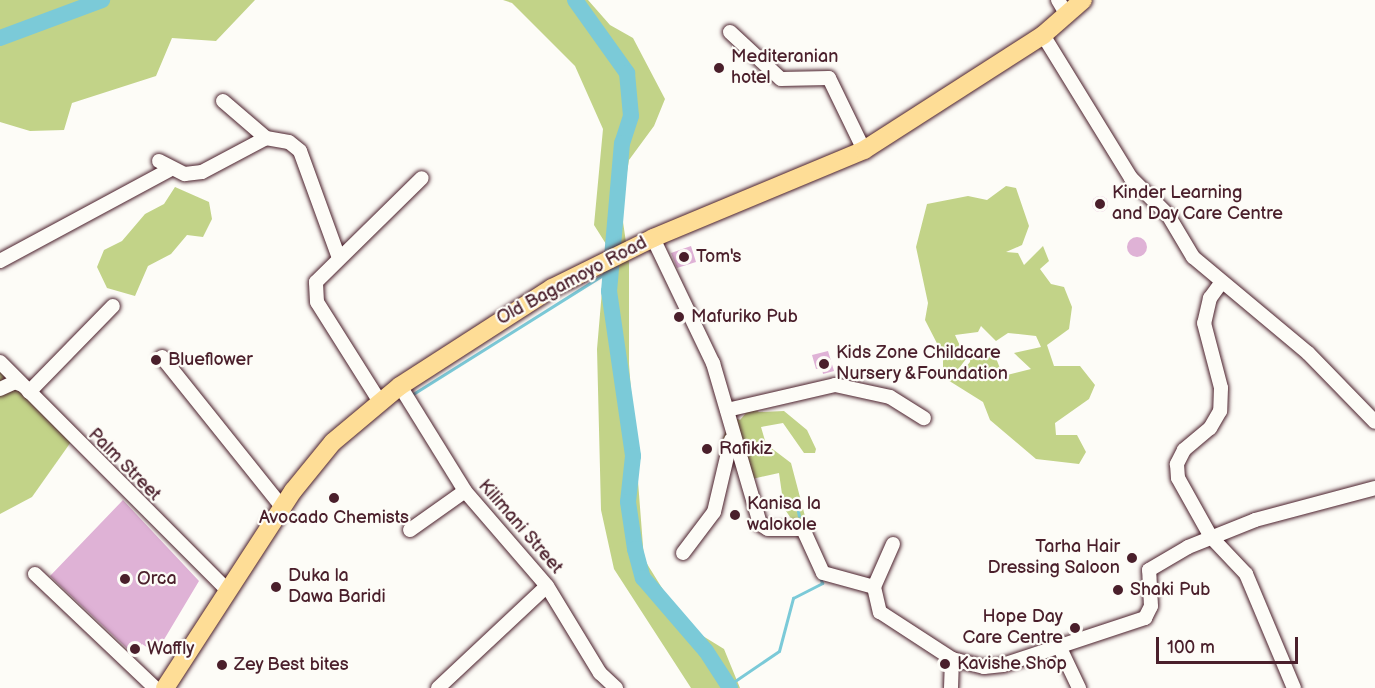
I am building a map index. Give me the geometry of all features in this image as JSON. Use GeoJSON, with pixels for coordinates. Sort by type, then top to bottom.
{"type":"FeatureCollection","features":[{"type":"Feature","properties":{"kind":"main road","name":"Old Bagamoyo Road"},"geometry":{"type":"LineString","coordinates":[[165,688],[226,589],[282,507],[333,442],[400,386],[502,316],[631,248],[864,150],[1043,35],[1062,8],[1083,0]]}},
{"type":"Feature","properties":{"kind":"street"},"geometry":{"type":"LineString","coordinates":[[730,32],[781,79],[829,78],[864,150]]}},
{"type":"Feature","properties":{"kind":"street"},"geometry":{"type":"LineString","coordinates":[[1043,35],[1131,178],[1167,215],[1193,257],[1221,283],[1308,353],[1375,422]]}},
{"type":"Feature","properties":{"kind":"street"},"geometry":{"type":"LineString","coordinates":[[223,101],[266,138],[289,142],[300,151],[339,258]]}},
{"type":"Feature","properties":{"kind":"street"},"geometry":{"type":"LineString","coordinates":[[0,261],[164,165],[185,174],[216,168],[266,138]]}},
{"type":"Feature","properties":{"kind":"street"},"geometry":{"type":"LineString","coordinates":[[380,402],[317,302],[316,282],[422,178]]}},
{"type":"Feature","properties":{"kind":"street"},"geometry":{"type":"LineString","coordinates":[[653,238],[713,363],[732,435],[764,528],[803,529],[823,573],[874,587]]}},
{"type":"Feature","properties":{"kind":"street"},"geometry":{"type":"LineString","coordinates":[[1221,283],[1210,298],[1204,323],[1221,388],[1220,411],[1177,464],[1187,501],[1210,537],[1246,574],[1294,688]]}},
{"type":"Feature","properties":{"kind":"street"},"geometry":{"type":"LineString","coordinates":[[0,389],[15,382],[26,388],[113,306]]}},
{"type":"Feature","properties":{"kind":"street"},"geometry":{"type":"LineString","coordinates":[[162,357],[282,507]]}},
{"type":"Feature","properties":{"kind":"street","name":"Palm Street"},"geometry":{"type":"LineString","coordinates":[[0,362],[226,589]]}},
{"type":"Feature","properties":{"kind":"street","name":"Kilimani Street"},"geometry":{"type":"LineString","coordinates":[[400,386],[465,491],[547,586],[600,673],[616,688]]}},
{"type":"Feature","properties":{"kind":"street"},"geometry":{"type":"LineString","coordinates":[[727,410],[835,386],[890,397],[924,418]]}},
{"type":"Feature","properties":{"kind":"street"},"geometry":{"type":"LineString","coordinates":[[683,553],[714,512],[724,483],[732,435]]}},
{"type":"Feature","properties":{"kind":"street"},"geometry":{"type":"LineString","coordinates":[[893,544],[874,587],[880,612],[952,658],[978,666],[1003,665],[1145,618],[1151,606],[1149,570],[1210,537],[1294,508],[1375,488]]}},
{"type":"Feature","properties":{"kind":"street"},"geometry":{"type":"LineString","coordinates":[[410,530],[465,491]]}},
{"type":"Feature","properties":{"kind":"street"},"geometry":{"type":"LineString","coordinates":[[35,574],[155,688]]}},
{"type":"Feature","properties":{"kind":"street"},"geometry":{"type":"LineString","coordinates":[[438,688],[547,586]]}},
{"type":"Feature","properties":{"kind":"street"},"geometry":{"type":"LineString","coordinates":[[1059,645],[1079,688]]}},
{"type":"Feature","properties":{"kind":"street"},"geometry":{"type":"LineString","coordinates":[[951,688],[952,658]]}},
{"type":"Feature","properties":{"kind":"green space"},"geometry":{"type":"Polygon","coordinates":[[[0,0],[255,0],[216,41],[172,38],[156,76],[72,103],[64,130],[30,131],[0,122],[0,0]]]}},
{"type":"Feature","properties":{"kind":"green space"},"geometry":{"type":"Polygon","coordinates":[[[503,0],[588,0],[610,25],[633,38],[665,99],[654,126],[629,160],[621,208],[629,263],[629,364],[644,559],[685,625],[724,649],[740,688],[691,688],[614,569],[601,510],[597,349],[606,244],[594,225],[603,129],[575,66],[512,3],[503,0]]]}},
{"type":"Feature","properties":{"kind":"green space"},"geometry":{"type":"Polygon","coordinates":[[[1006,186],[1016,188],[1029,226],[1022,245],[1006,252],[1018,253],[1024,265],[1043,246],[1049,261],[1040,269],[1051,284],[1064,287],[1072,307],[1069,329],[1047,345],[1054,366],[1080,366],[1095,385],[1089,399],[1055,423],[1056,435],[1077,435],[1086,452],[1079,464],[1036,459],[990,420],[983,402],[943,377],[943,355],[925,320],[928,303],[916,247],[927,204],[968,196],[987,200],[1006,186]],[[981,326],[978,332],[955,335],[966,359],[953,376],[960,374],[970,362],[971,348],[992,348],[1003,376],[1031,369],[1014,353],[1041,347],[1036,336],[1008,333],[996,341],[981,326]]]}},
{"type":"Feature","properties":{"kind":"green space"},"geometry":{"type":"Polygon","coordinates":[[[175,187],[209,202],[212,219],[203,237],[187,235],[171,254],[148,266],[135,296],[107,288],[97,267],[104,250],[122,241],[145,214],[164,204],[175,187]]]}},
{"type":"Feature","properties":{"kind":"green space"},"geometry":{"type":"Polygon","coordinates":[[[0,365],[78,432],[32,497],[0,514],[0,365]]]}},
{"type":"Feature","properties":{"kind":"green space"},"geometry":{"type":"Polygon","coordinates":[[[751,407],[759,412],[784,411],[807,430],[816,449],[815,453],[804,453],[783,423],[761,427],[766,444],[791,463],[806,520],[794,523],[784,508],[779,473],[752,479],[719,448],[727,428],[720,411],[740,420],[751,407]]]}},
{"type":"Feature","properties":{"kind":"building","name":"Kinder Learning and Day Care Centre"},"geometry":{"type":"Polygon","coordinates":[[[1100,196],[1106,198],[1108,204],[1106,210],[1100,212],[1094,210],[1092,204],[1094,198],[1100,196]]]}},
{"type":"Feature","properties":{"kind":"building"},"geometry":{"type":"Polygon","coordinates":[[[1137,237],[1144,240],[1147,247],[1144,254],[1137,257],[1130,254],[1127,247],[1130,240],[1137,237]]]}},
{"type":"Feature","properties":{"kind":"building","name":"Tom's"},"geometry":{"type":"Polygon","coordinates":[[[691,246],[696,262],[677,268],[671,253],[691,246]]]}},
{"type":"Feature","properties":{"kind":"building","name":"Kids Zone Childcare Nursery &Foundation"},"geometry":{"type":"Polygon","coordinates":[[[828,351],[834,371],[823,374],[822,368],[816,369],[812,355],[828,351]]]}},
{"type":"Feature","properties":{"kind":"building","name":"Orca"},"geometry":{"type":"Polygon","coordinates":[[[123,500],[199,581],[156,653],[142,644],[135,656],[50,576],[123,500]]]}},
{"type":"Feature","properties":{"kind":"waterway"},"geometry":{"type":"LineString","coordinates":[[0,38],[102,0]]}},
{"type":"Feature","properties":{"kind":"waterway"},"geometry":{"type":"LineString","coordinates":[[575,0],[627,73],[631,116],[622,143],[609,291],[633,456],[628,502],[635,549],[643,578],[706,651],[730,688]]}},
{"type":"Feature","properties":{"kind":"waterway"},"geometry":{"type":"LineString","coordinates":[[413,394],[612,269]]}},
{"type":"Feature","properties":{"kind":"waterway"},"geometry":{"type":"LineString","coordinates":[[796,501],[799,516]]}},
{"type":"Feature","properties":{"kind":"waterway"},"geometry":{"type":"LineString","coordinates":[[729,685],[779,651],[793,598],[822,583],[820,577]]}},
{"type":"Feature","properties":{"kind":"place","name":"Mediteranian hotel"},"geometry":{"type":"Point","coordinates":[719,68]}},
{"type":"Feature","properties":{"kind":"place","name":"Kinder Learning and Day Care Centre"},"geometry":{"type":"Point","coordinates":[1100,204]}},
{"type":"Feature","properties":{"kind":"place","name":"Tom's"},"geometry":{"type":"Point","coordinates":[684,257]}},
{"type":"Feature","properties":{"kind":"place","name":"Mafuriko Pub"},"geometry":{"type":"Point","coordinates":[679,317]}},
{"type":"Feature","properties":{"kind":"place","name":"Blueflower"},"geometry":{"type":"Point","coordinates":[156,360]}},
{"type":"Feature","properties":{"kind":"place","name":"Kids Zone Childcare Nursery &Foundation"},"geometry":{"type":"Point","coordinates":[824,364]}},
{"type":"Feature","properties":{"kind":"place","name":"Rafikiz"},"geometry":{"type":"Point","coordinates":[707,449]}},
{"type":"Feature","properties":{"kind":"place","name":"Avocado Chemists"},"geometry":{"type":"Point","coordinates":[334,498]}},
{"type":"Feature","properties":{"kind":"place","name":"Kanisa la walokole"},"geometry":{"type":"Point","coordinates":[735,515]}},
{"type":"Feature","properties":{"kind":"place","name":"Tarha Hair Dressing Saloon"},"geometry":{"type":"Point","coordinates":[1132,558]}},
{"type":"Feature","properties":{"kind":"place","name":"Orca"},"geometry":{"type":"Point","coordinates":[125,579]}},
{"type":"Feature","properties":{"kind":"place","name":"Duka la Dawa Baridi"},"geometry":{"type":"Point","coordinates":[276,587]}},
{"type":"Feature","properties":{"kind":"place","name":"Shaki Pub"},"geometry":{"type":"Point","coordinates":[1118,590]}},
{"type":"Feature","properties":{"kind":"place","name":"Hope Day Care Centre"},"geometry":{"type":"Point","coordinates":[1075,628]}},
{"type":"Feature","properties":{"kind":"place","name":"Waffly"},"geometry":{"type":"Point","coordinates":[135,649]}},
{"type":"Feature","properties":{"kind":"place","name":"Kavishe Shop"},"geometry":{"type":"Point","coordinates":[945,664]}},
{"type":"Feature","properties":{"kind":"place","name":"Zey Best bites"},"geometry":{"type":"Point","coordinates":[222,665]}}]}
